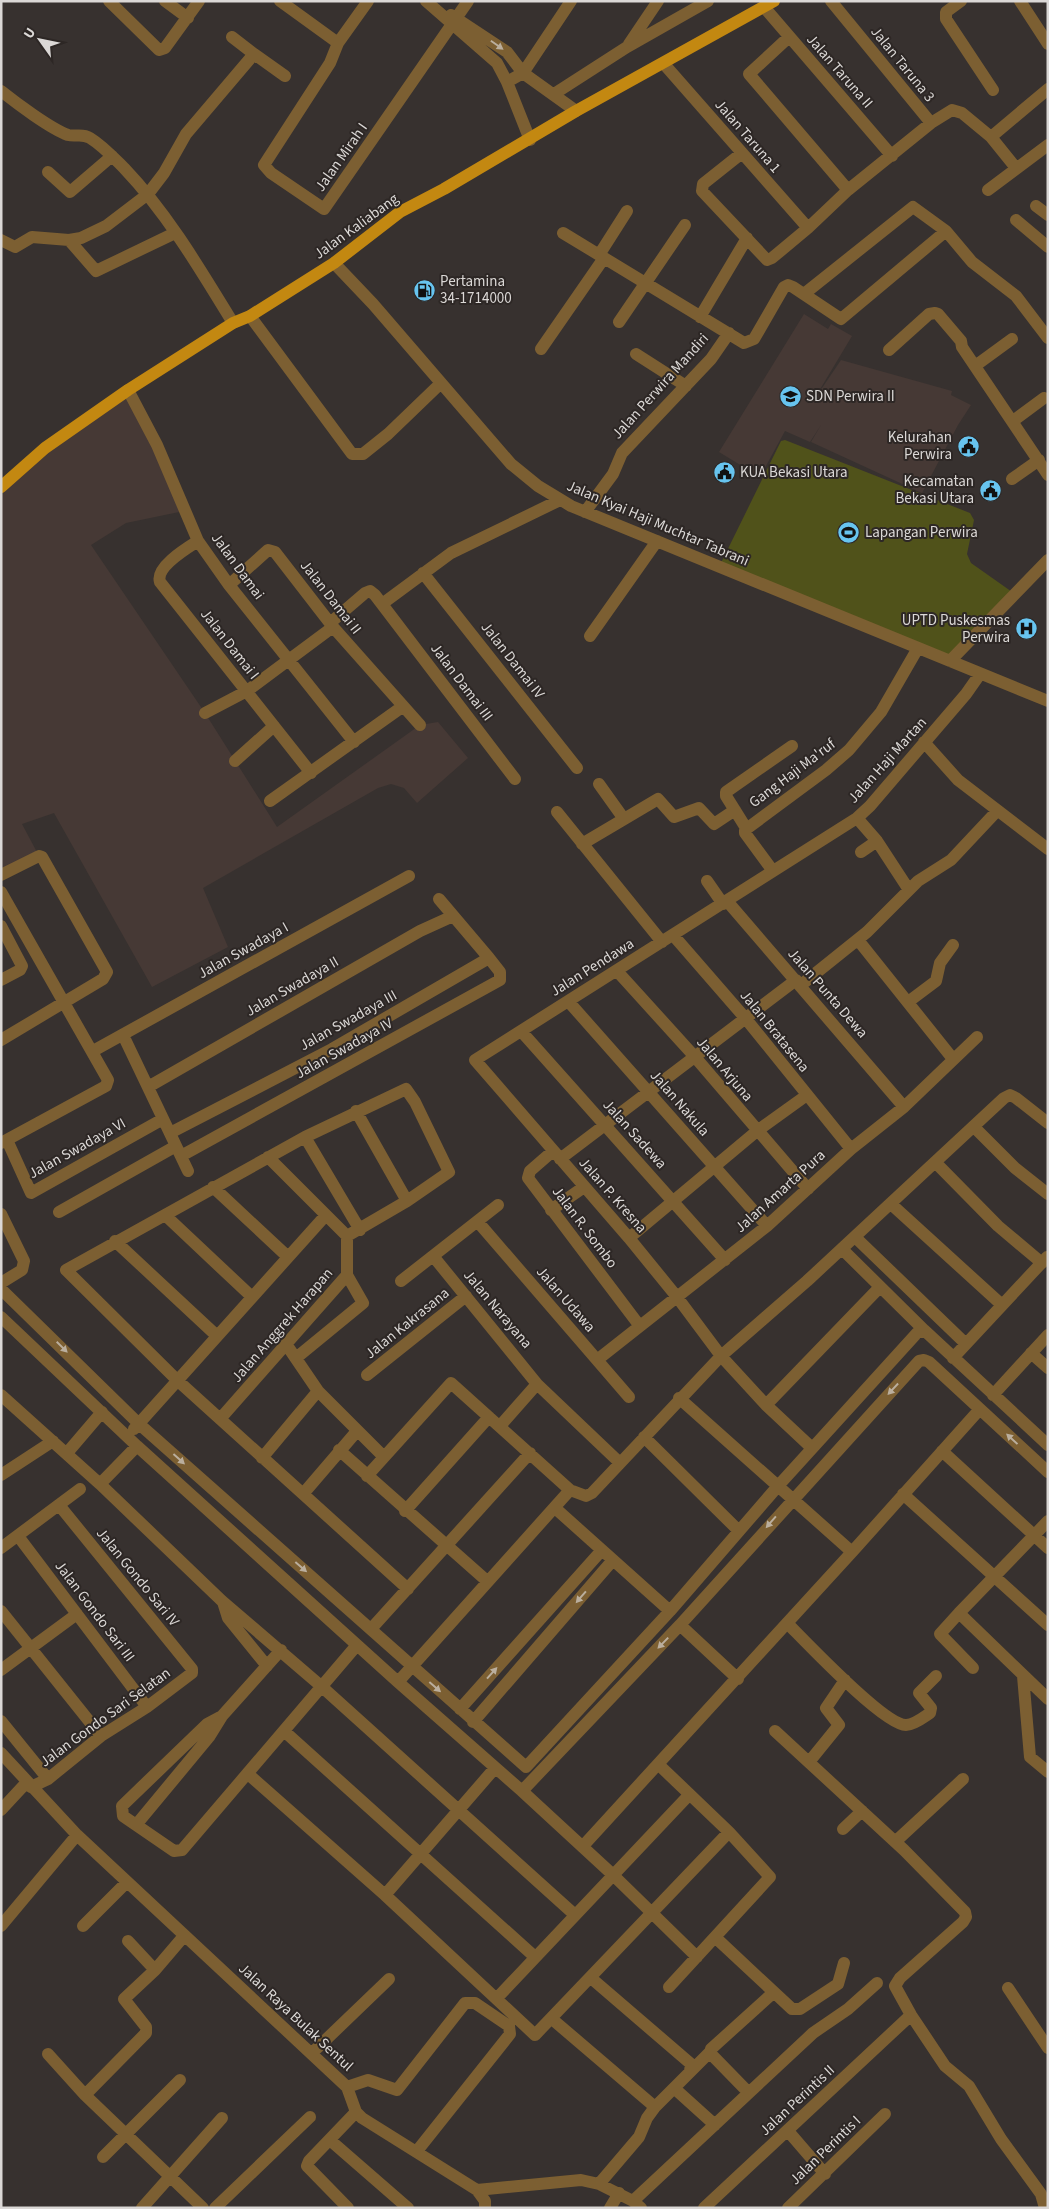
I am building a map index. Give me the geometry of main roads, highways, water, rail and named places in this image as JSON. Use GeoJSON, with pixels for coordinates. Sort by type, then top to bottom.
{"type":"FeatureCollection","features":[{"type":"Feature","properties":{"kind":"main road","name":"Jalan Kaliabang"},"geometry":{"type":"LineString","coordinates":[[1,488],[45,448],[128,390],[233,323],[250,316],[334,264],[400,212],[530,140],[576,111],[664,64],[769,4]]}},
{"type":"Feature","properties":{"kind":"place","name":"Pertamina 34-1714000"},"geometry":{"type":"Point","coordinates":[424,290]}},
{"type":"Feature","properties":{"kind":"place","name":"SDN Perwira II"},"geometry":{"type":"Point","coordinates":[790,396]}},
{"type":"Feature","properties":{"kind":"place","name":"Kelurahan Perwira"},"geometry":{"type":"Point","coordinates":[968,446]}},
{"type":"Feature","properties":{"kind":"place","name":"KUA Bekasi Utara"},"geometry":{"type":"Point","coordinates":[724,472]}},
{"type":"Feature","properties":{"kind":"place","name":"Kecamatan Bekasi Utara"},"geometry":{"type":"Point","coordinates":[990,490]}},
{"type":"Feature","properties":{"kind":"place","name":"Lapangan Perwira"},"geometry":{"type":"Point","coordinates":[849,532]}},
{"type":"Feature","properties":{"kind":"place","name":"UPTD Puskesmas Perwira"},"geometry":{"type":"Point","coordinates":[1026,629]}}]}
